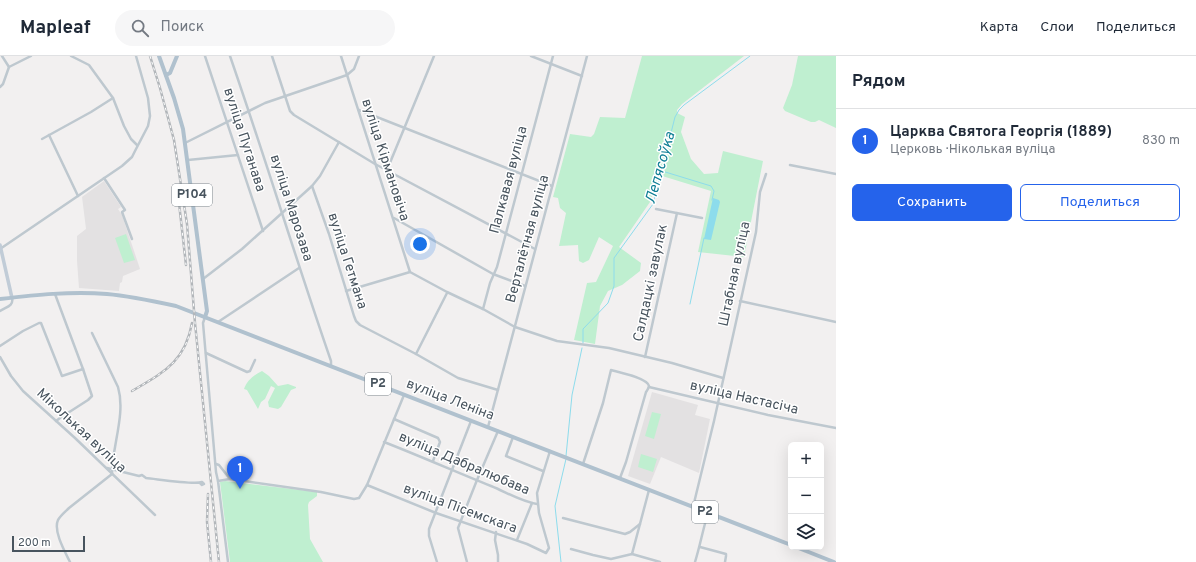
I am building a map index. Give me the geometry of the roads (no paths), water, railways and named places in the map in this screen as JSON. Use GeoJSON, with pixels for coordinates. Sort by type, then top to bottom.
{"type":"FeatureCollection","features":[{"type":"Feature","properties":{"kind":"main road","name":"Р104"},"geometry":{"type":"LineString","coordinates":[[159,56],[180,118],[185,142],[207,311],[205,317]]}},
{"type":"Feature","properties":{"kind":"main road"},"geometry":{"type":"LineString","coordinates":[[166,75],[170,73],[177,56]]}},
{"type":"Feature","properties":{"kind":"main road"},"geometry":{"type":"LineString","coordinates":[[0,248],[12,298]]}},
{"type":"Feature","properties":{"kind":"main road","name":"вуліца Леніна"},"geometry":{"type":"LineString","coordinates":[[0,299],[73,292],[129,296],[176,306],[788,544]]}},
{"type":"Feature","properties":{"kind":"main road"},"geometry":{"type":"LineString","coordinates":[[804,550],[834,561]]}},
{"type":"Feature","properties":{"kind":"street"},"geometry":{"type":"LineString","coordinates":[[2,56],[9,67]]}},
{"type":"Feature","properties":{"kind":"street"},"geometry":{"type":"LineString","coordinates":[[0,87],[3,84],[9,67],[31,56]]}},
{"type":"Feature","properties":{"kind":"street"},"geometry":{"type":"LineString","coordinates":[[71,56],[90,65],[113,98],[124,126],[131,139],[137,145]]}},
{"type":"Feature","properties":{"kind":"street"},"geometry":{"type":"LineString","coordinates":[[0,248],[122,166],[132,157],[148,126],[150,109],[136,56]]}},
{"type":"Feature","properties":{"kind":"street","name":"вуліца Пуганава"},"geometry":{"type":"LineString","coordinates":[[205,56],[263,231]]}},
{"type":"Feature","properties":{"kind":"street","name":"вуліца Марозава"},"geometry":{"type":"LineString","coordinates":[[230,56],[331,361],[331,366]]}},
{"type":"Feature","properties":{"kind":"street"},"geometry":{"type":"LineString","coordinates":[[272,56],[284,96],[291,113],[375,164],[535,250]]}},
{"type":"Feature","properties":{"kind":"street","name":"вуліца Кірмановіча"},"geometry":{"type":"LineString","coordinates":[[341,56],[410,272]]}},
{"type":"Feature","properties":{"kind":"street"},"geometry":{"type":"LineString","coordinates":[[185,142],[265,103],[347,74],[354,69],[359,56]]}},
{"type":"Feature","properties":{"kind":"street"},"geometry":{"type":"LineString","coordinates":[[387,170],[434,56]]}},
{"type":"Feature","properties":{"kind":"street"},"geometry":{"type":"LineString","coordinates":[[531,56],[582,76]]}},
{"type":"Feature","properties":{"kind":"street","name":"Палкавая вуліца"},"geometry":{"type":"LineString","coordinates":[[483,309],[493,274],[497,267],[553,56]]}},
{"type":"Feature","properties":{"kind":"street","name":"Верталётная вуліца"},"geometry":{"type":"LineString","coordinates":[[488,427],[587,56]]}},
{"type":"Feature","properties":{"kind":"street"},"geometry":{"type":"LineString","coordinates":[[42,139],[113,98]]}},
{"type":"Feature","properties":{"kind":"street"},"geometry":{"type":"LineString","coordinates":[[358,109],[552,186]]}},
{"type":"Feature","properties":{"kind":"street"},"geometry":{"type":"LineString","coordinates":[[49,135],[78,196]]}},
{"type":"Feature","properties":{"kind":"street"},"geometry":{"type":"LineString","coordinates":[[203,279],[263,231],[312,186],[320,176],[339,142]]}},
{"type":"Feature","properties":{"kind":"street"},"geometry":{"type":"LineString","coordinates":[[188,160],[238,155]]}},
{"type":"Feature","properties":{"kind":"street"},"geometry":{"type":"LineString","coordinates":[[790,165],[836,174]]}},
{"type":"Feature","properties":{"kind":"street","name":"Штабная вуліца"},"geometry":{"type":"LineString","coordinates":[[693,508],[756,232],[760,192],[766,174]]}},
{"type":"Feature","properties":{"kind":"street"},"geometry":{"type":"LineString","coordinates":[[104,178],[125,210],[122,212],[132,239]]}},
{"type":"Feature","properties":{"kind":"street","name":"вуліца Гетмана"},"geometry":{"type":"LineString","coordinates":[[312,186],[329,234],[356,321],[360,325],[458,378],[498,390]]}},
{"type":"Feature","properties":{"kind":"street"},"geometry":{"type":"LineString","coordinates":[[656,209],[702,218]]}},
{"type":"Feature","properties":{"kind":"street","name":"Салдацкі завулак"},"geometry":{"type":"LineString","coordinates":[[645,357],[677,213]]}},
{"type":"Feature","properties":{"kind":"street"},"geometry":{"type":"LineString","coordinates":[[393,218],[493,274],[525,286]]}},
{"type":"Feature","properties":{"kind":"street"},"geometry":{"type":"LineString","coordinates":[[218,322],[299,268]]}},
{"type":"Feature","properties":{"kind":"street"},"geometry":{"type":"LineString","coordinates":[[346,291],[410,272],[515,327],[557,341],[609,348],[672,363],[723,378]]}},
{"type":"Feature","properties":{"kind":"street"},"geometry":{"type":"LineString","coordinates":[[416,354],[447,292]]}},
{"type":"Feature","properties":{"kind":"street"},"geometry":{"type":"LineString","coordinates":[[55,294],[92,396],[56,421]]}},
{"type":"Feature","properties":{"kind":"street"},"geometry":{"type":"LineString","coordinates":[[0,311],[11,305],[13,302],[12,298]]}},
{"type":"Feature","properties":{"kind":"street"},"geometry":{"type":"LineString","coordinates":[[740,301],[836,322]]}},
{"type":"Feature","properties":{"kind":"street"},"geometry":{"type":"LineString","coordinates":[[205,317],[206,353],[216,472],[228,562]]}},
{"type":"Feature","properties":{"kind":"street"},"geometry":{"type":"LineString","coordinates":[[0,346],[23,331],[41,323],[62,376],[83,369]]}},
{"type":"Feature","properties":{"kind":"street"},"geometry":{"type":"LineString","coordinates":[[70,562],[59,536],[57,528],[59,519],[69,508],[112,474],[120,408],[118,387],[92,333]]}},
{"type":"Feature","properties":{"kind":"street"},"geometry":{"type":"LineString","coordinates":[[206,353],[247,372],[250,371],[255,360]]}},
{"type":"Feature","properties":{"kind":"street","name":"Міколькая вуліца"},"geometry":{"type":"LineString","coordinates":[[0,356],[5,368],[16,384],[29,398],[76,438],[155,516]]}},
{"type":"Feature","properties":{"kind":"street"},"geometry":{"type":"LineString","coordinates":[[583,464],[611,370],[644,380],[649,387],[646,392],[620,478]]}},
{"type":"Feature","properties":{"kind":"street","name":"вуліца Настасіча"},"geometry":{"type":"LineString","coordinates":[[649,387],[718,402],[768,415],[836,428]]}},
{"type":"Feature","properties":{"kind":"street"},"geometry":{"type":"LineString","coordinates":[[218,481],[230,479],[359,498],[367,485],[404,394]]}},
{"type":"Feature","properties":{"kind":"street"},"geometry":{"type":"LineString","coordinates":[[394,419],[438,438],[440,442],[433,461]]}},
{"type":"Feature","properties":{"kind":"street"},"geometry":{"type":"LineString","coordinates":[[437,562],[429,536],[429,529],[471,420]]}},
{"type":"Feature","properties":{"kind":"street"},"geometry":{"type":"LineString","coordinates":[[467,562],[458,530],[498,431]]}},
{"type":"Feature","properties":{"kind":"street"},"geometry":{"type":"LineString","coordinates":[[513,436],[506,456],[544,471]]}},
{"type":"Feature","properties":{"kind":"street","name":"вуліца Дабралюбава"},"geometry":{"type":"LineString","coordinates":[[384,442],[537,504]]}},
{"type":"Feature","properties":{"kind":"street"},"geometry":{"type":"LineString","coordinates":[[537,504],[537,493],[550,451]]}},
{"type":"Feature","properties":{"kind":"street"},"geometry":{"type":"LineString","coordinates":[[216,464],[219,465],[230,479]]}},
{"type":"Feature","properties":{"kind":"street"},"geometry":{"type":"LineString","coordinates":[[106,468],[139,476],[142,475],[146,478],[200,483]]}},
{"type":"Feature","properties":{"kind":"street","name":"вуліца Пісемскага"},"geometry":{"type":"LineString","coordinates":[[367,485],[436,513],[496,532],[546,553],[549,548],[537,504]]}},
{"type":"Feature","properties":{"kind":"street"},"geometry":{"type":"LineString","coordinates":[[632,554],[649,490]]}},
{"type":"Feature","properties":{"kind":"street"},"geometry":{"type":"LineString","coordinates":[[517,540],[532,503]]}},
{"type":"Feature","properties":{"kind":"street"},"geometry":{"type":"LineString","coordinates":[[695,562],[708,513]]}},
{"type":"Feature","properties":{"kind":"street"},"geometry":{"type":"LineString","coordinates":[[563,518],[625,534],[640,524]]}},
{"type":"Feature","properties":{"kind":"street"},"geometry":{"type":"LineString","coordinates":[[496,532],[495,540],[498,562]]}},
{"type":"Feature","properties":{"kind":"street"},"geometry":{"type":"LineString","coordinates":[[700,547],[726,554],[725,562]]}},
{"type":"Feature","properties":{"kind":"street"},"geometry":{"type":"LineString","coordinates":[[571,549],[594,556],[611,559],[632,554],[660,562]]}},
{"type":"Feature","properties":{"kind":"water"},"geometry":{"type":"Polygon","coordinates":[[[713,198],[719,200],[720,202],[711,240],[704,239],[713,198]]]}},
{"type":"Feature","properties":{"kind":"waterway","name":"Лепясоўка"},"geometry":{"type":"LineString","coordinates":[[583,343],[583,329],[608,303],[614,286],[614,258],[653,204],[675,117],[679,110],[750,56]]}},
{"type":"Feature","properties":{"kind":"waterway"},"geometry":{"type":"LineString","coordinates":[[662,171],[711,186],[714,191],[712,200]]}},
{"type":"Feature","properties":{"kind":"waterway"},"geometry":{"type":"LineString","coordinates":[[690,304],[704,238]]}},
{"type":"Feature","properties":{"kind":"waterway","name":"Лепясоўка"},"geometry":{"type":"LineString","coordinates":[[566,456],[572,395],[582,348]]}},
{"type":"Feature","properties":{"kind":"waterway","name":"Лепясоўка"},"geometry":{"type":"LineString","coordinates":[[561,562],[555,506],[566,459]]}},
{"type":"Feature","properties":{"kind":"railway"},"geometry":{"type":"LineString","coordinates":[[150,56],[174,140],[187,224],[195,323],[219,562]]}},
{"type":"Feature","properties":{"kind":"railway"},"geometry":{"type":"LineString","coordinates":[[179,203],[186,265]]}},
{"type":"Feature","properties":{"kind":"railway"},"geometry":{"type":"LineString","coordinates":[[132,391],[154,378],[178,357],[189,336],[192,323]]}},
{"type":"Feature","properties":{"kind":"railway"},"geometry":{"type":"LineString","coordinates":[[208,494],[207,522],[211,562]]}},
{"type":"Feature","properties":{"kind":"place","name":"Царква Святога Георгія (1889)"},"geometry":{"type":"Point","coordinates":[240,489]}}]}
